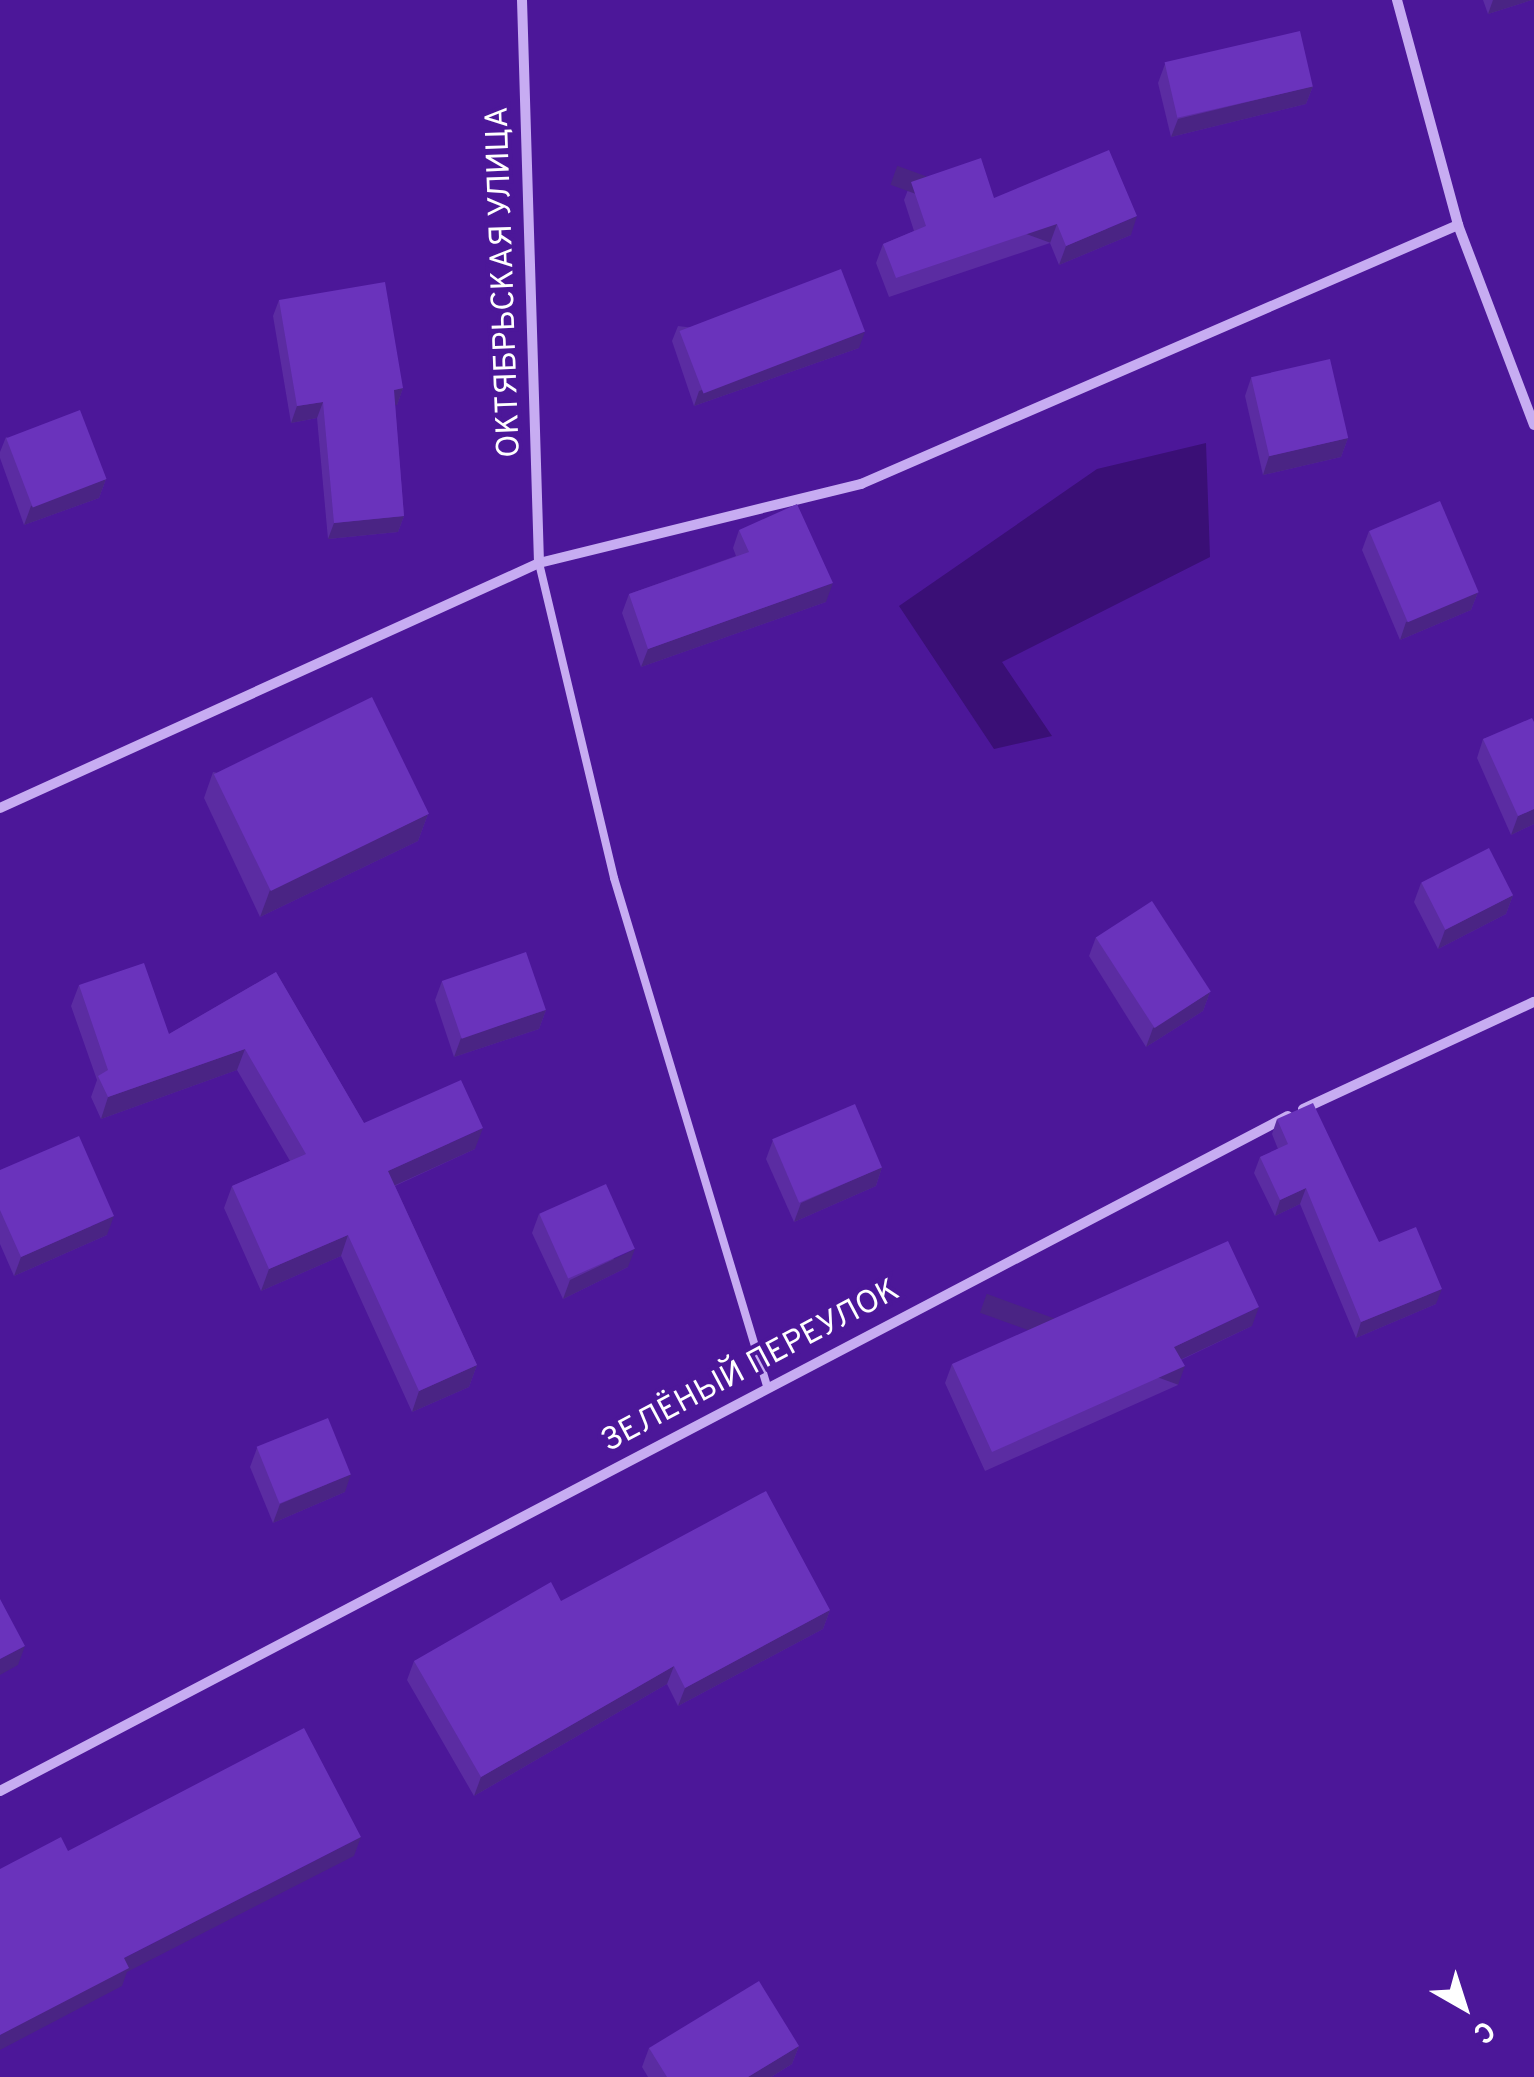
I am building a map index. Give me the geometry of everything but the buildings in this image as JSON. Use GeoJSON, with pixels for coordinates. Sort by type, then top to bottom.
{"type":"FeatureCollection","features":[{"type":"Feature","properties":{"kind":"street","name":"ОКТЯБРЬСКАЯ УЛИЦА"},"geometry":{"type":"LineString","coordinates":[[522,0],[539,562]]}},
{"type":"Feature","properties":{"kind":"street"},"geometry":{"type":"LineString","coordinates":[[1397,0],[1458,225],[1534,426]]}},
{"type":"Feature","properties":{"kind":"street"},"geometry":{"type":"LineString","coordinates":[[0,808],[539,562],[861,484],[1458,225]]}},
{"type":"Feature","properties":{"kind":"street","name":"ЗЕЛЁНЫЙ ПЕРЕУЛОК"},"geometry":{"type":"LineString","coordinates":[[0,1791],[1276,1122],[1534,1002]]}},
{"type":"Feature","properties":{"kind":"lane"},"geometry":{"type":"LineString","coordinates":[[539,562],[614,878],[768,1386]]}},
{"type":"Feature","properties":{"kind":"shaded area"},"geometry":{"type":"Polygon","coordinates":[[[1206,443],[1210,557],[1002,662],[1052,736],[994,749],[899,606],[1097,469],[1206,443]]]}}]}
